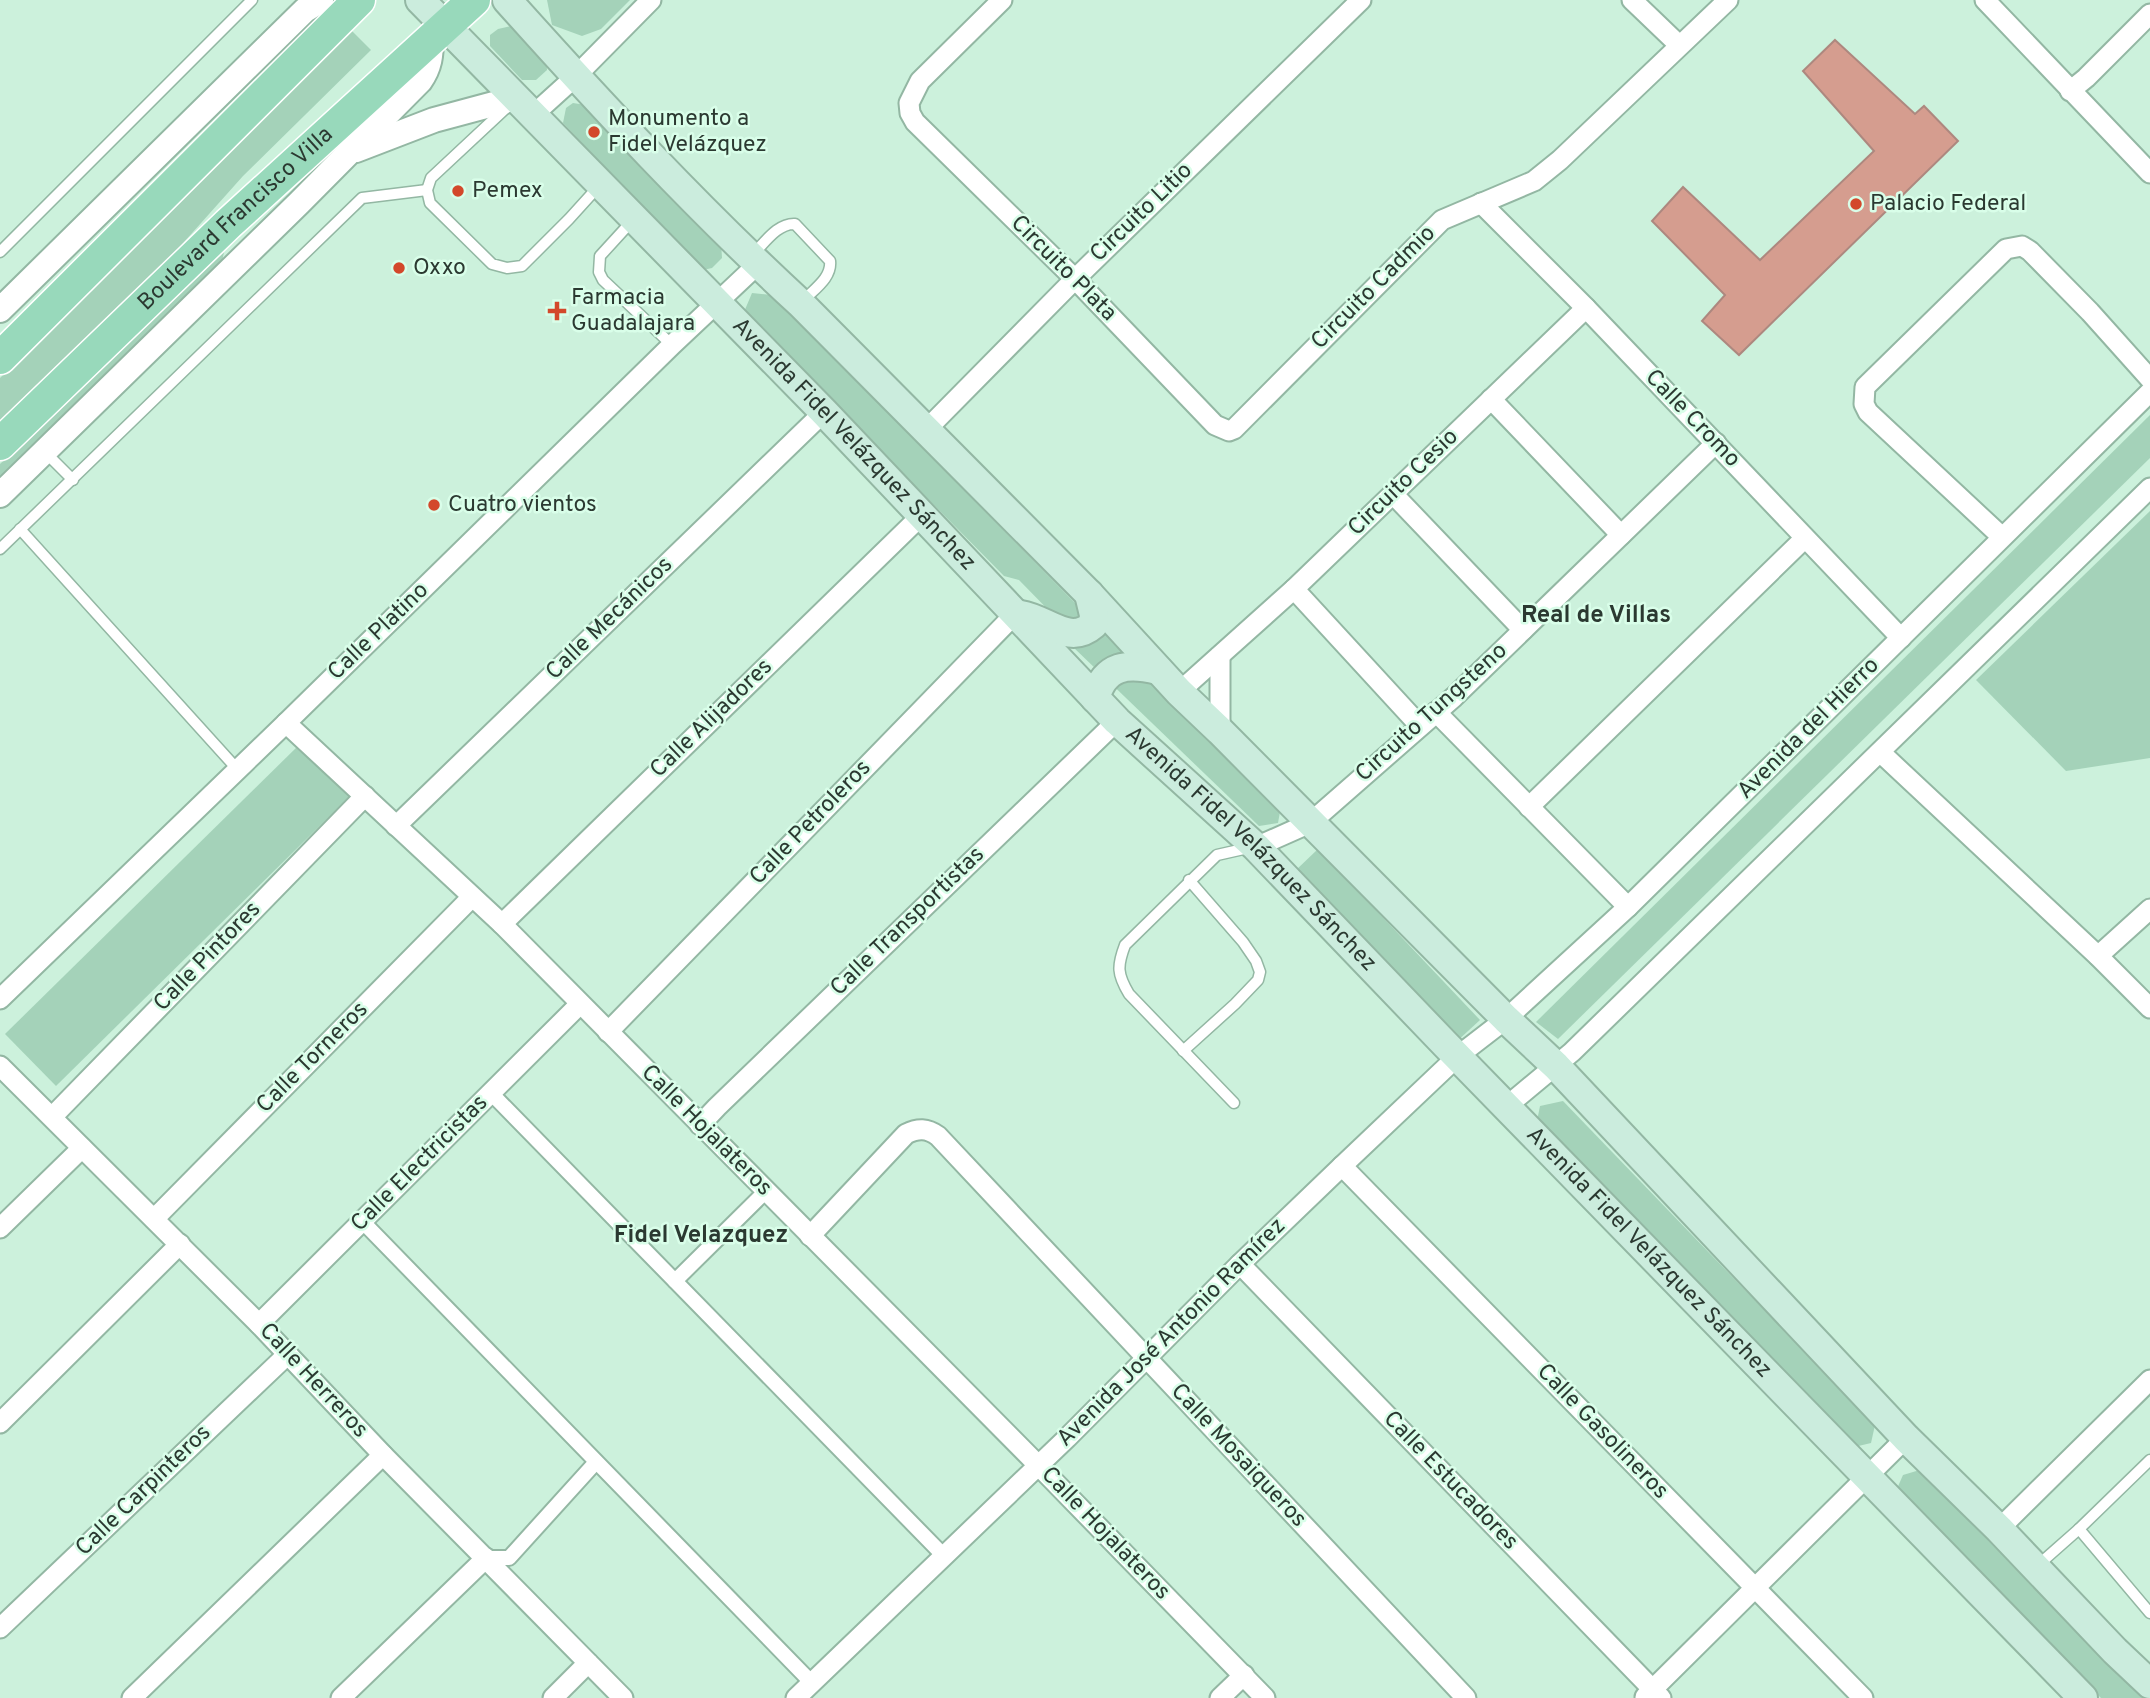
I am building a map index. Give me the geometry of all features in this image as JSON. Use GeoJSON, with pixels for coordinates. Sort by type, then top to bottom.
{"type":"FeatureCollection","features":[{"type":"Feature","properties":{"kind":"main road"},"geometry":{"type":"LineString","coordinates":[[0,358],[359,0]]}},
{"type":"Feature","properties":{"kind":"main road","name":"Avenida Fidel Velázquez Sánchez"},"geometry":{"type":"LineString","coordinates":[[420,0],[438,32],[525,107],[718,302],[923,514],[1117,721],[1256,847],[2083,1698]]}},
{"type":"Feature","properties":{"kind":"main road","name":"Boulevard Francisco Villa"},"geometry":{"type":"LineString","coordinates":[[0,444],[218,233],[474,0]]}},
{"type":"Feature","properties":{"kind":"main road"},"geometry":{"type":"LineString","coordinates":[[508,0],[575,77],[654,160],[1089,594],[1179,692],[1506,1020],[1556,1066],[1906,1438],[1999,1528],[2115,1651],[2150,1684]]}},
{"type":"Feature","properties":{"kind":"main road"},"geometry":{"type":"LineString","coordinates":[[1014,614],[1033,617],[1066,634],[1076,634],[1093,625],[1094,615],[1089,594]]}},
{"type":"Feature","properties":{"kind":"main road"},"geometry":{"type":"LineString","coordinates":[[1095,698],[1102,680],[1117,670],[1138,665],[1158,670]]}},
{"type":"Feature","properties":{"kind":"street"},"geometry":{"type":"LineString","coordinates":[[0,310],[305,10],[321,0]]}},
{"type":"Feature","properties":{"kind":"street"},"geometry":{"type":"LineString","coordinates":[[349,152],[434,120],[525,107],[575,77],[651,0]]}},
{"type":"Feature","properties":{"kind":"street","name":"Circuito Plata"},"geometry":{"type":"LineString","coordinates":[[1002,0],[919,81],[909,103],[915,122],[1075,279],[1215,425],[1223,430]]}},
{"type":"Feature","properties":{"kind":"street","name":"Circuito Litio"},"geometry":{"type":"LineString","coordinates":[[926,429],[1075,279],[1361,0]]}},
{"type":"Feature","properties":{"kind":"street"},"geometry":{"type":"LineString","coordinates":[[1632,0],[1679,46]]}},
{"type":"Feature","properties":{"kind":"street","name":"Circuito Cadmio"},"geometry":{"type":"LineString","coordinates":[[1223,430],[1234,429],[1442,220],[1534,181],[1560,160],[1728,0]]}},
{"type":"Feature","properties":{"kind":"street"},"geometry":{"type":"LineString","coordinates":[[1985,0],[2150,173]]}},
{"type":"Feature","properties":{"kind":"street"},"geometry":{"type":"LineString","coordinates":[[2070,91],[2150,15]]}},
{"type":"Feature","properties":{"kind":"street"},"geometry":{"type":"LineString","coordinates":[[0,495],[420,81],[428,70],[438,32]]}},
{"type":"Feature","properties":{"kind":"street","name":"Calle Cromo"},"geometry":{"type":"LineString","coordinates":[[1481,203],[1586,308],[1902,638]]}},
{"type":"Feature","properties":{"kind":"street"},"geometry":{"type":"LineString","coordinates":[[2002,537],[1868,412],[1864,404],[1865,387],[2006,249],[2022,246],[2031,251],[2090,312],[2150,379]]}},
{"type":"Feature","properties":{"kind":"street","name":"Calle Platino"},"geometry":{"type":"LineString","coordinates":[[0,999],[718,302],[755,261]]}},
{"type":"Feature","properties":{"kind":"street","name":"Circuito Cesio"},"geometry":{"type":"LineString","coordinates":[[1179,692],[1294,589],[1586,308]]}},
{"type":"Feature","properties":{"kind":"street","name":"Avenida del Hierro"},"geometry":{"type":"LineString","coordinates":[[1458,1056],[1506,1020],[1628,907],[2150,392]]}},
{"type":"Feature","properties":{"kind":"street"},"geometry":{"type":"LineString","coordinates":[[1491,399],[1621,535]]}},
{"type":"Feature","properties":{"kind":"street","name":"Calle Mecánicos"},"geometry":{"type":"LineString","coordinates":[[396,825],[824,412]]}},
{"type":"Feature","properties":{"kind":"street","name":"Circuito Tungsteno"},"geometry":{"type":"LineString","coordinates":[[1256,847],[1310,823],[1436,712],[1716,443]]}},
{"type":"Feature","properties":{"kind":"street"},"geometry":{"type":"LineString","coordinates":[[1507,1106],[1556,1066],[2150,488]]}},
{"type":"Feature","properties":{"kind":"street"},"geometry":{"type":"LineString","coordinates":[[1393,494],[1523,630]]}},
{"type":"Feature","properties":{"kind":"street","name":"Calle Alijadores"},"geometry":{"type":"LineString","coordinates":[[502,925],[923,514]]}},
{"type":"Feature","properties":{"kind":"street"},"geometry":{"type":"LineString","coordinates":[[1529,807],[1805,538]]}},
{"type":"Feature","properties":{"kind":"street"},"geometry":{"type":"LineString","coordinates":[[1294,589],[1420,726]]}},
{"type":"Feature","properties":{"kind":"street","name":"Calle Petroleros"},"geometry":{"type":"LineString","coordinates":[[608,1032],[1014,614]]}},
{"type":"Feature","properties":{"kind":"street"},"geometry":{"type":"LineString","coordinates":[[1220,656],[1220,731]]}},
{"type":"Feature","properties":{"kind":"street"},"geometry":{"type":"LineString","coordinates":[[1436,712],[1628,907]]}},
{"type":"Feature","properties":{"kind":"street","name":"Calle Transportistas"},"geometry":{"type":"LineString","coordinates":[[700,1125],[1117,721]]}},
{"type":"Feature","properties":{"kind":"street","name":"Calle Hojalateros"},"geometry":{"type":"LineString","coordinates":[[286,723],[502,925],[1038,1465],[1265,1698]]}},
{"type":"Feature","properties":{"kind":"street"},"geometry":{"type":"LineString","coordinates":[[1880,752],[2150,1008]]}},
{"type":"Feature","properties":{"kind":"street","name":"Calle Pintores"},"geometry":{"type":"LineString","coordinates":[[52,1117],[365,796]]}},
{"type":"Feature","properties":{"kind":"street","name":"Calle Torneros"},"geometry":{"type":"LineString","coordinates":[[154,1219],[472,897]]}},
{"type":"Feature","properties":{"kind":"street"},"geometry":{"type":"LineString","coordinates":[[2098,956],[2150,909]]}},
{"type":"Feature","properties":{"kind":"street","name":"Calle Electricistas"},"geometry":{"type":"LineString","coordinates":[[259,1324],[580,1004]]}},
{"type":"Feature","properties":{"kind":"street","name":"Avenida José Antonio Ramírez"},"geometry":{"type":"LineString","coordinates":[[796,1698],[1458,1056]]}},
{"type":"Feature","properties":{"kind":"street","name":"Calle Herreros"},"geometry":{"type":"LineString","coordinates":[[0,1066],[259,1324],[383,1455],[623,1698]]}},
{"type":"Feature","properties":{"kind":"street"},"geometry":{"type":"LineString","coordinates":[[491,1093],[944,1556]]}},
{"type":"Feature","properties":{"kind":"street","name":"Calle Mosaiqueros"},"geometry":{"type":"LineString","coordinates":[[810,1236],[906,1134],[921,1129],[930,1130],[1466,1698]]}},
{"type":"Feature","properties":{"kind":"street"},"geometry":{"type":"LineString","coordinates":[[0,1228],[82,1148]]}},
{"type":"Feature","properties":{"kind":"street","name":"Calle Gasolineros"},"geometry":{"type":"LineString","coordinates":[[1342,1166],[1863,1698]]}},
{"type":"Feature","properties":{"kind":"street"},"geometry":{"type":"LineString","coordinates":[[675,1281],[766,1191]]}},
{"type":"Feature","properties":{"kind":"street"},"geometry":{"type":"LineString","coordinates":[[362,1221],[811,1683]]}},
{"type":"Feature","properties":{"kind":"street"},"geometry":{"type":"LineString","coordinates":[[0,1423],[180,1244]]}},
{"type":"Feature","properties":{"kind":"street","name":"Calle Estucadores"},"geometry":{"type":"LineString","coordinates":[[1240,1265],[1652,1695]]}},
{"type":"Feature","properties":{"kind":"street","name":"Calle Carpinteros"},"geometry":{"type":"LineString","coordinates":[[0,1628],[288,1354]]}},
{"type":"Feature","properties":{"kind":"street"},"geometry":{"type":"LineString","coordinates":[[1999,1528],[2150,1380]]}},
{"type":"Feature","properties":{"kind":"street"},"geometry":{"type":"LineString","coordinates":[[1652,1695],[1755,1587],[1906,1438]]}},
{"type":"Feature","properties":{"kind":"street"},"geometry":{"type":"LineString","coordinates":[[132,1698],[383,1455]]}},
{"type":"Feature","properties":{"kind":"street"},"geometry":{"type":"LineString","coordinates":[[341,1698],[486,1558],[509,1558],[596,1462]]}},
{"type":"Feature","properties":{"kind":"street"},"geometry":{"type":"LineString","coordinates":[[553,1698],[588,1663]]}},
{"type":"Feature","properties":{"kind":"street"},"geometry":{"type":"LineString","coordinates":[[1220,1698],[1244,1675]]}},
{"type":"Feature","properties":{"kind":"lane"},"geometry":{"type":"LineString","coordinates":[[0,252],[252,0]]}},
{"type":"Feature","properties":{"kind":"lane"},"geometry":{"type":"LineString","coordinates":[[525,107],[431,178],[427,191],[430,203],[492,264],[507,268],[522,266],[600,183]]}},
{"type":"Feature","properties":{"kind":"lane"},"geometry":{"type":"LineString","coordinates":[[0,549],[362,198],[427,191]]}},
{"type":"Feature","properties":{"kind":"lane"},"geometry":{"type":"LineString","coordinates":[[634,218],[600,256],[599,272],[603,279],[672,345]]}},
{"type":"Feature","properties":{"kind":"lane"},"geometry":{"type":"LineString","coordinates":[[755,261],[781,227],[795,224],[830,261],[831,268],[829,275],[800,303]]}},
{"type":"Feature","properties":{"kind":"lane"},"geometry":{"type":"LineString","coordinates":[[45,451],[73,480]]}},
{"type":"Feature","properties":{"kind":"lane"},"geometry":{"type":"LineString","coordinates":[[20,530],[238,769]]}},
{"type":"Feature","properties":{"kind":"lane"},"geometry":{"type":"LineString","coordinates":[[1234,1103],[1129,995],[1120,979],[1119,961],[1125,944],[1217,855],[1256,847]]}},
{"type":"Feature","properties":{"kind":"lane"},"geometry":{"type":"LineString","coordinates":[[1183,1051],[1235,1004],[1258,980],[1259,972],[1256,961],[1243,942],[1189,880]]}},
{"type":"Feature","properties":{"kind":"lane"},"geometry":{"type":"LineString","coordinates":[[2036,1568],[2150,1460]]}},
{"type":"Feature","properties":{"kind":"lane"},"geometry":{"type":"LineString","coordinates":[[2079,1529],[2150,1612]]}},
{"type":"Feature","properties":{"kind":"green space"},"geometry":{"type":"Polygon","coordinates":[[[547,0],[630,0],[601,29],[582,36],[552,25],[547,0]]]}},
{"type":"Feature","properties":{"kind":"green space"},"geometry":{"type":"Polygon","coordinates":[[[511,26],[546,56],[547,70],[536,80],[522,80],[490,46],[490,35],[498,29],[511,26]]]}},
{"type":"Feature","properties":{"kind":"green space"},"geometry":{"type":"Polygon","coordinates":[[[351,30],[371,50],[243,176],[143,288],[0,428],[0,378],[351,30]]]}},
{"type":"Feature","properties":{"kind":"green space"},"geometry":{"type":"Polygon","coordinates":[[[573,103],[592,106],[721,242],[722,258],[712,268],[703,270],[563,123],[566,108],[573,103]]]}},
{"type":"Feature","properties":{"kind":"green space"},"geometry":{"type":"Polygon","coordinates":[[[224,252],[221,267],[0,478],[0,464],[224,252]]]}},
{"type":"Feature","properties":{"kind":"green space"},"geometry":{"type":"Polygon","coordinates":[[[752,293],[772,295],[1079,607],[1077,626],[1065,627],[1019,580],[1004,576],[744,312],[752,293]]]}},
{"type":"Feature","properties":{"kind":"green space"},"geometry":{"type":"Polygon","coordinates":[[[2150,415],[2150,458],[1558,1039],[1536,1022],[2150,415]]]}},
{"type":"Feature","properties":{"kind":"green space"},"geometry":{"type":"Polygon","coordinates":[[[2150,511],[2150,758],[2066,771],[1976,680],[2150,511]]]}},
{"type":"Feature","properties":{"kind":"green space"},"geometry":{"type":"Polygon","coordinates":[[[1102,629],[1281,806],[1278,823],[1259,826],[1072,646],[1102,629]]]}},
{"type":"Feature","properties":{"kind":"green space"},"geometry":{"type":"Polygon","coordinates":[[[299,745],[350,796],[56,1086],[5,1034],[299,745]]]}},
{"type":"Feature","properties":{"kind":"green space"},"geometry":{"type":"Polygon","coordinates":[[[1318,849],[1480,1020],[1455,1043],[1294,872],[1318,849]]]}},
{"type":"Feature","properties":{"kind":"green space"},"geometry":{"type":"Polygon","coordinates":[[[1563,1101],[1875,1425],[1871,1443],[1850,1448],[1537,1121],[1540,1106],[1563,1101]]]}},
{"type":"Feature","properties":{"kind":"green space"},"geometry":{"type":"Polygon","coordinates":[[[1923,1469],[2147,1698],[2101,1698],[1896,1491],[1903,1475],[1923,1469]]]}},
{"type":"Feature","properties":{"kind":"building","name":"Palacio Federal"},"geometry":{"type":"Polygon","coordinates":[[[1835,40],[1915,114],[1924,106],[1958,141],[1739,355],[1702,321],[1725,295],[1652,221],[1683,187],[1760,260],[1874,151],[1803,71],[1835,40]]]}},
{"type":"Feature","properties":{"kind":"place","name":"Monumento a Fidel Velázquez"},"geometry":{"type":"Point","coordinates":[594,132]}},
{"type":"Feature","properties":{"kind":"place","name":"Pemex"},"geometry":{"type":"Point","coordinates":[458,191]}},
{"type":"Feature","properties":{"kind":"place","name":"Palacio Federal"},"geometry":{"type":"Point","coordinates":[1856,204]}},
{"type":"Feature","properties":{"kind":"place","name":"Oxxo"},"geometry":{"type":"Point","coordinates":[399,268]}},
{"type":"Feature","properties":{"kind":"place","name":"Farmacia Guadalajara"},"geometry":{"type":"Point","coordinates":[557,311]}},
{"type":"Feature","properties":{"kind":"place","name":"Cuatro vientos"},"geometry":{"type":"Point","coordinates":[434,505]}},
{"type":"Feature","properties":{"kind":"district","name":"Real de Villas"},"geometry":{"type":"Point","coordinates":[1596,616]}},
{"type":"Feature","properties":{"kind":"district","name":"Fidel Velazquez"},"geometry":{"type":"Point","coordinates":[701,1236]}}]}
